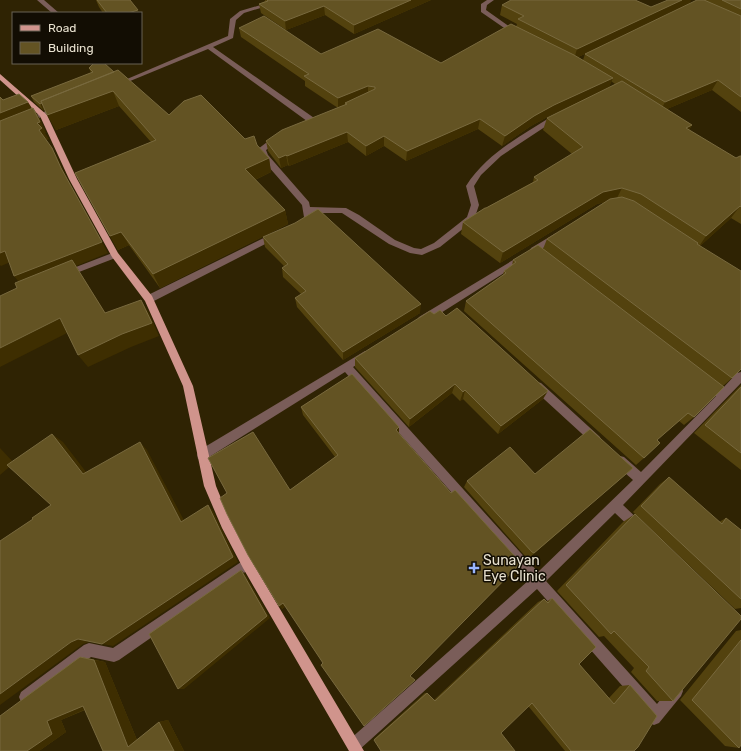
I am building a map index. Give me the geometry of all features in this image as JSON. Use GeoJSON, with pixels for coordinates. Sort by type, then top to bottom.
{"type":"FeatureCollection","features":[{"type":"Feature","properties":{"kind":"main road"},"geometry":{"type":"LineString","coordinates":[[0,76],[43,115],[73,179],[115,255],[149,299],[188,386],[210,486],[226,524],[247,564],[355,748]]}},
{"type":"Feature","properties":{"kind":"street"},"geometry":{"type":"LineString","coordinates":[[40,0],[55,12]]}},
{"type":"Feature","properties":{"kind":"street"},"geometry":{"type":"LineString","coordinates":[[108,88],[231,37],[233,19],[242,12],[284,0]]}},
{"type":"Feature","properties":{"kind":"street"},"geometry":{"type":"LineString","coordinates":[[491,0],[484,4],[483,11],[507,29],[520,35]]}},
{"type":"Feature","properties":{"kind":"street"},"geometry":{"type":"LineString","coordinates":[[210,47],[314,122]]}},
{"type":"Feature","properties":{"kind":"street"},"geometry":{"type":"LineString","coordinates":[[0,132],[65,106]]}},
{"type":"Feature","properties":{"kind":"street"},"geometry":{"type":"LineString","coordinates":[[306,210],[342,210],[356,217],[392,242],[413,251],[422,252],[437,245],[471,218],[475,205],[470,186],[478,173],[498,154],[550,120],[564,114]]}},
{"type":"Feature","properties":{"kind":"street"},"geometry":{"type":"LineString","coordinates":[[287,134],[267,144],[262,149],[264,156],[306,204],[307,216],[304,221]]}},
{"type":"Feature","properties":{"kind":"street"},"geometry":{"type":"LineString","coordinates":[[149,299],[283,232]]}},
{"type":"Feature","properties":{"kind":"street"},"geometry":{"type":"LineString","coordinates":[[414,325],[451,307],[537,253],[561,233]]}},
{"type":"Feature","properties":{"kind":"street"},"geometry":{"type":"LineString","coordinates":[[57,278],[115,255]]}},
{"type":"Feature","properties":{"kind":"street"},"geometry":{"type":"LineString","coordinates":[[202,455],[374,350]]}},
{"type":"Feature","properties":{"kind":"street"},"geometry":{"type":"LineString","coordinates":[[347,367],[657,714]]}},
{"type":"Feature","properties":{"kind":"street"},"geometry":{"type":"LineString","coordinates":[[698,376],[723,395]]}},
{"type":"Feature","properties":{"kind":"street"},"geometry":{"type":"LineString","coordinates":[[355,748],[537,581],[640,480],[741,376]]}},
{"type":"Feature","properties":{"kind":"street"},"geometry":{"type":"LineString","coordinates":[[530,379],[640,480]]}},
{"type":"Feature","properties":{"kind":"street"},"geometry":{"type":"LineString","coordinates":[[615,505],[644,533]]}},
{"type":"Feature","properties":{"kind":"street"},"geometry":{"type":"LineString","coordinates":[[13,707],[89,650],[114,655],[247,564]]}},
{"type":"Feature","properties":{"kind":"street"},"geometry":{"type":"LineString","coordinates":[[649,726],[686,679]]}},
{"type":"Feature","properties":{"kind":"building"},"geometry":{"type":"Polygon","coordinates":[[[97,0],[130,0],[138,10],[131,12],[106,12],[97,0]]]}},
{"type":"Feature","properties":{"kind":"building"},"geometry":{"type":"Polygon","coordinates":[[[267,0],[411,0],[354,25],[324,6],[285,21],[259,4],[268,1],[267,0]]]}},
{"type":"Feature","properties":{"kind":"building"},"geometry":{"type":"Polygon","coordinates":[[[511,0],[635,0],[651,7],[668,0],[682,0],[577,49],[518,19],[524,16],[502,5],[511,0]]]}},
{"type":"Feature","properties":{"kind":"building"},"geometry":{"type":"Polygon","coordinates":[[[697,0],[704,0],[741,16],[741,97],[718,80],[665,102],[585,54],[697,0]]]}},
{"type":"Feature","properties":{"kind":"building"},"geometry":{"type":"Polygon","coordinates":[[[722,0],[741,0],[741,9],[722,0]]]}},
{"type":"Feature","properties":{"kind":"building"},"geometry":{"type":"Polygon","coordinates":[[[264,16],[321,54],[378,29],[441,63],[511,24],[574,55],[613,78],[554,105],[534,116],[505,136],[480,119],[407,151],[384,136],[366,146],[347,132],[279,158],[266,141],[282,130],[347,104],[345,103],[375,89],[375,87],[368,86],[338,98],[304,76],[309,74],[239,28],[264,16]]]}},
{"type":"Feature","properties":{"kind":"building"},"geometry":{"type":"Polygon","coordinates":[[[93,64],[105,64],[114,72],[41,101],[42,103],[40,104],[31,96],[93,72],[89,68],[93,64]]]}},
{"type":"Feature","properties":{"kind":"building"},"geometry":{"type":"Polygon","coordinates":[[[118,70],[169,115],[184,101],[201,95],[245,139],[254,136],[257,145],[269,158],[245,169],[285,210],[153,274],[121,232],[110,236],[75,173],[156,140],[113,91],[47,115],[41,101],[118,70]]]}},
{"type":"Feature","properties":{"kind":"building"},"geometry":{"type":"Polygon","coordinates":[[[622,81],[692,125],[686,128],[736,158],[741,156],[741,207],[740,206],[706,236],[641,194],[622,188],[603,192],[503,252],[463,222],[485,208],[538,180],[534,177],[583,147],[547,118],[622,81]]]}},
{"type":"Feature","properties":{"kind":"building"},"geometry":{"type":"Polygon","coordinates":[[[19,94],[28,102],[0,113],[0,97],[3,100],[19,94]]]}},
{"type":"Feature","properties":{"kind":"building"},"geometry":{"type":"Polygon","coordinates":[[[33,108],[40,122],[37,123],[42,128],[39,130],[52,148],[61,168],[102,242],[14,276],[5,251],[0,253],[0,121],[33,108]]]}},
{"type":"Feature","properties":{"kind":"building"},"geometry":{"type":"Polygon","coordinates":[[[622,197],[634,201],[698,243],[697,244],[741,271],[741,369],[732,378],[547,239],[610,199],[622,197]]]}},
{"type":"Feature","properties":{"kind":"building"},"geometry":{"type":"Polygon","coordinates":[[[318,209],[421,304],[343,352],[295,298],[306,291],[282,268],[288,264],[263,237],[295,223],[318,209]]]}},
{"type":"Feature","properties":{"kind":"building"},"geometry":{"type":"Polygon","coordinates":[[[538,245],[724,387],[694,417],[688,413],[657,440],[660,443],[644,458],[466,301],[506,273],[504,271],[516,262],[513,260],[538,245]]]}},
{"type":"Feature","properties":{"kind":"building"},"geometry":{"type":"Polygon","coordinates":[[[72,260],[105,313],[141,300],[152,323],[122,334],[78,355],[60,318],[0,348],[0,296],[17,288],[15,283],[72,260]]]}},
{"type":"Feature","properties":{"kind":"building"},"geometry":{"type":"Polygon","coordinates":[[[457,308],[548,391],[501,426],[465,390],[463,392],[455,384],[410,419],[355,358],[430,311],[434,314],[440,310],[446,316],[457,308]]]}},
{"type":"Feature","properties":{"kind":"building"},"geometry":{"type":"Polygon","coordinates":[[[352,374],[399,427],[396,430],[451,493],[455,490],[521,563],[410,676],[415,680],[364,726],[321,665],[323,663],[283,603],[279,606],[248,555],[220,498],[227,493],[208,458],[253,432],[290,490],[338,455],[301,407],[352,374]]]}},
{"type":"Feature","properties":{"kind":"building"},"geometry":{"type":"Polygon","coordinates":[[[741,387],[741,453],[705,425],[741,387]]]}},
{"type":"Feature","properties":{"kind":"building"},"geometry":{"type":"Polygon","coordinates":[[[590,429],[633,468],[534,553],[467,481],[510,447],[535,474],[590,429]]]}},
{"type":"Feature","properties":{"kind":"building"},"geometry":{"type":"Polygon","coordinates":[[[52,434],[83,474],[140,442],[181,522],[208,505],[233,557],[102,644],[78,639],[71,642],[0,694],[0,541],[51,505],[7,465],[52,434]]]}},
{"type":"Feature","properties":{"kind":"building"},"geometry":{"type":"Polygon","coordinates":[[[669,477],[722,524],[726,518],[741,530],[741,599],[641,506],[669,477]]]}},
{"type":"Feature","properties":{"kind":"building"},"geometry":{"type":"Polygon","coordinates":[[[635,514],[741,616],[741,619],[673,701],[646,671],[649,667],[614,631],[611,634],[566,585],[635,514]]]}},
{"type":"Feature","properties":{"kind":"building"},"geometry":{"type":"Polygon","coordinates":[[[241,570],[267,616],[178,689],[149,634],[241,570]]]}},
{"type":"Feature","properties":{"kind":"building"},"geometry":{"type":"Polygon","coordinates":[[[552,598],[596,647],[579,664],[614,704],[630,685],[657,716],[634,751],[571,751],[532,703],[501,733],[515,751],[381,751],[374,740],[427,693],[435,701],[544,599],[548,603],[552,598]]]}},
{"type":"Feature","properties":{"kind":"building"},"geometry":{"type":"Polygon","coordinates":[[[741,640],[741,745],[739,748],[692,700],[741,640]]]}},
{"type":"Feature","properties":{"kind":"building"},"geometry":{"type":"Polygon","coordinates":[[[80,657],[94,660],[128,747],[159,722],[174,751],[103,751],[83,706],[47,721],[52,734],[27,751],[0,751],[0,716],[80,657]]]}},
{"type":"Feature","properties":{"kind":"place","name":"Sunayan Eye Clinic"},"geometry":{"type":"Point","coordinates":[474,568]}}]}
